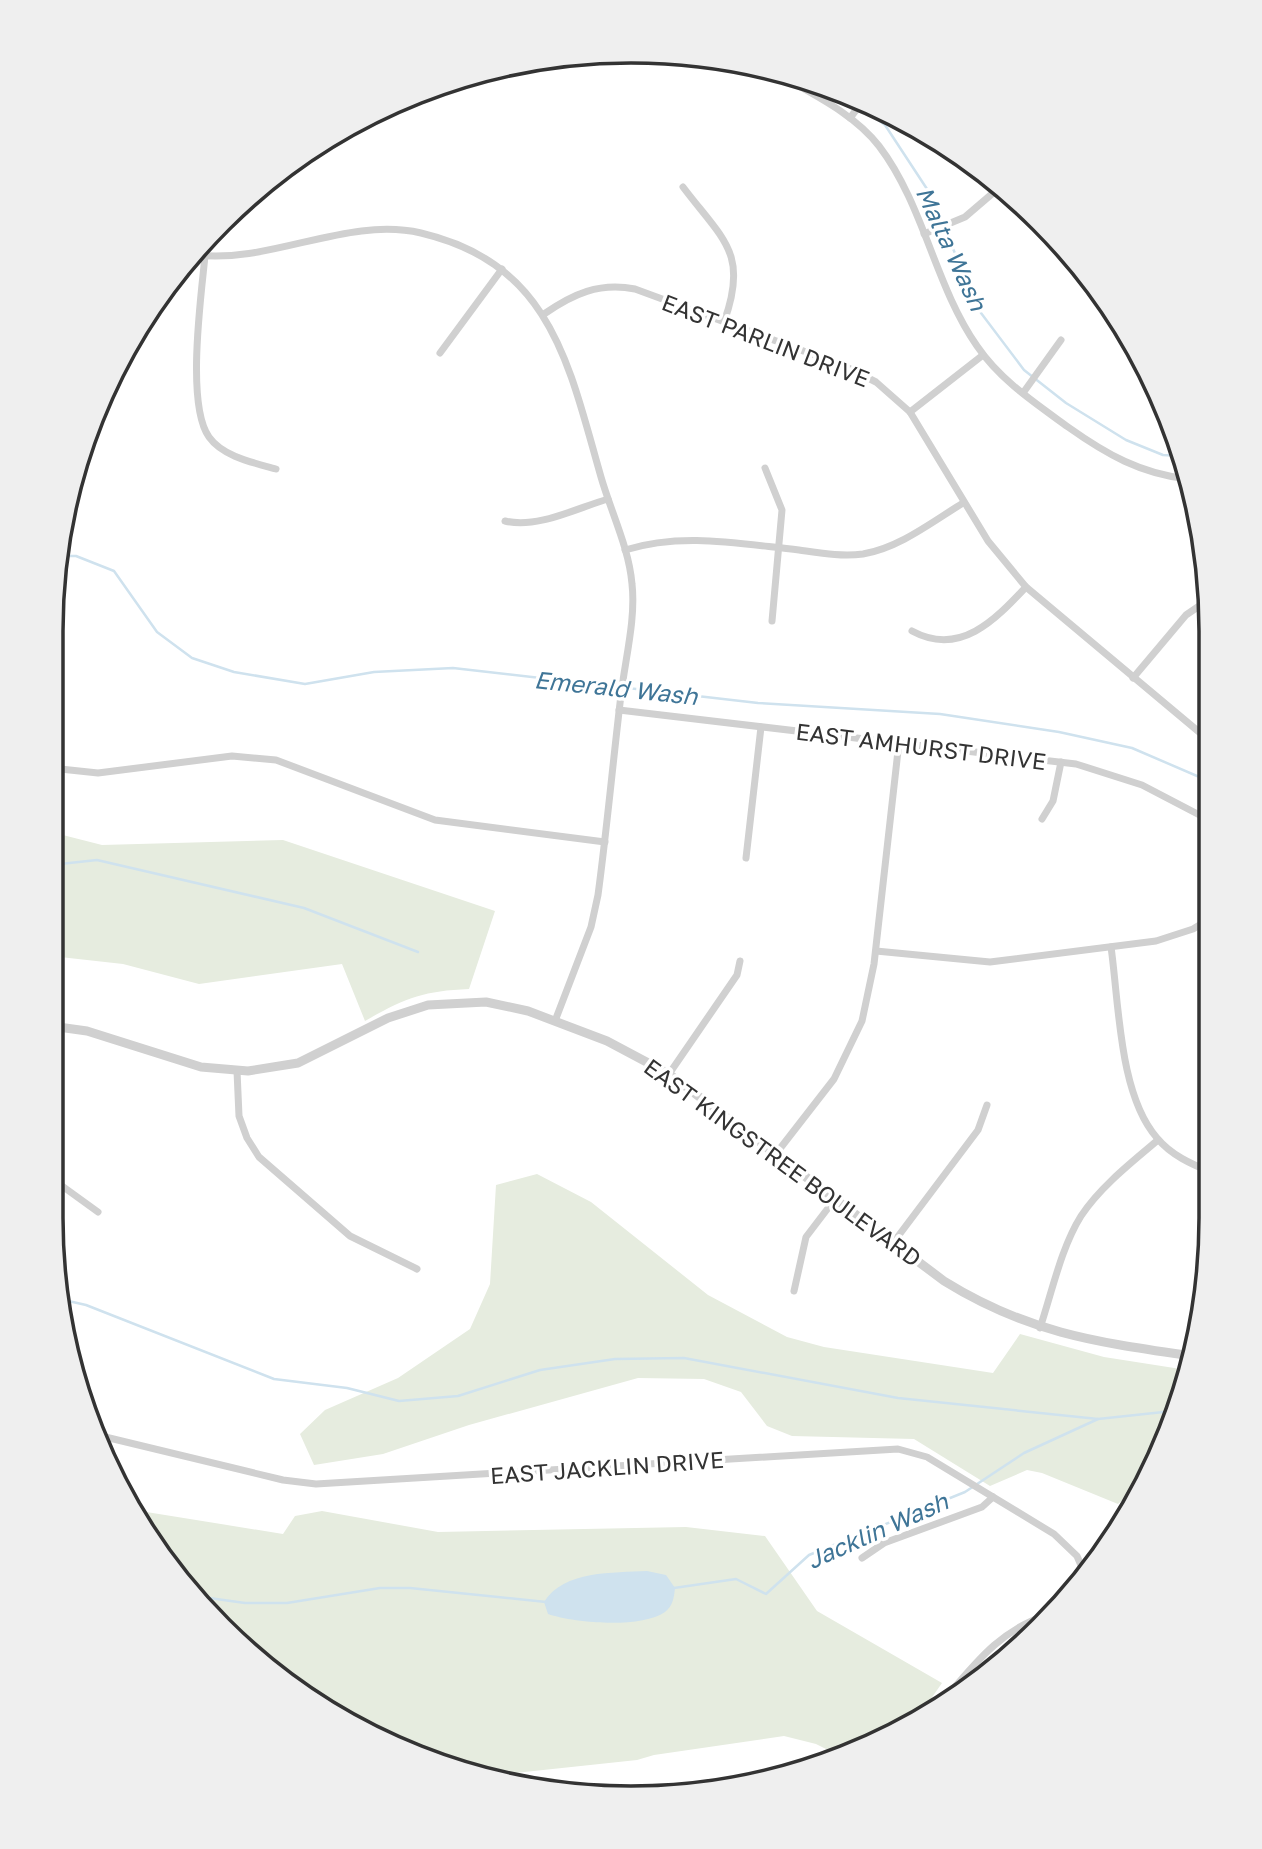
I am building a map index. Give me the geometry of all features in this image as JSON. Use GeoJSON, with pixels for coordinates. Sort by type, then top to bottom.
{"type":"FeatureCollection","features":[{"type":"Feature","properties":{"kind":"street"},"geometry":{"type":"LineString","coordinates":[[804,90],[850,118],[867,132],[886,155],[967,330],[983,355],[1023,393],[1116,459],[1146,471],[1177,476]]}},
{"type":"Feature","properties":{"kind":"street"},"geometry":{"type":"LineString","coordinates":[[850,118],[856,110]]}},
{"type":"Feature","properties":{"kind":"street"},"geometry":{"type":"LineString","coordinates":[[683,187],[734,261],[735,286],[724,322]]}},
{"type":"Feature","properties":{"kind":"street"},"geometry":{"type":"LineString","coordinates":[[924,234],[965,216],[993,193]]}},
{"type":"Feature","properties":{"kind":"street"},"geometry":{"type":"LineString","coordinates":[[204,256],[246,253],[369,231],[407,230],[470,249],[502,270],[544,314],[566,357],[625,550],[633,585],[605,842],[591,927],[555,1021]]}},
{"type":"Feature","properties":{"kind":"street"},"geometry":{"type":"LineString","coordinates":[[200,261],[198,395],[202,425],[210,439],[221,448],[248,461],[276,469]]}},
{"type":"Feature","properties":{"kind":"street"},"geometry":{"type":"LineString","coordinates":[[440,353],[502,270]]}},
{"type":"Feature","properties":{"kind":"street","name":"EAST PARLIN DRIVE"},"geometry":{"type":"LineString","coordinates":[[544,314],[570,296],[601,287],[620,286],[724,322],[876,382],[910,412],[988,541],[1026,587],[1199,732]]}},
{"type":"Feature","properties":{"kind":"street"},"geometry":{"type":"LineString","coordinates":[[1023,393],[1061,341]]}},
{"type":"Feature","properties":{"kind":"street"},"geometry":{"type":"LineString","coordinates":[[910,412],[983,355]]}},
{"type":"Feature","properties":{"kind":"street"},"geometry":{"type":"LineString","coordinates":[[765,468],[782,510],[781,548],[772,621]]}},
{"type":"Feature","properties":{"kind":"street"},"geometry":{"type":"LineString","coordinates":[[505,521],[523,523],[608,499]]}},
{"type":"Feature","properties":{"kind":"street"},"geometry":{"type":"LineString","coordinates":[[625,550],[653,541],[676,539],[848,555],[877,551],[902,540],[963,503]]}},
{"type":"Feature","properties":{"kind":"street"},"geometry":{"type":"LineString","coordinates":[[912,631],[945,640],[967,636],[985,627],[1026,587]]}},
{"type":"Feature","properties":{"kind":"street"},"geometry":{"type":"LineString","coordinates":[[1133,678],[1186,615],[1198,607]]}},
{"type":"Feature","properties":{"kind":"street","name":"EAST AMHURST DRIVE"},"geometry":{"type":"LineString","coordinates":[[619,710],[1061,762],[1097,769],[1142,785],[1199,815]]}},
{"type":"Feature","properties":{"kind":"street"},"geometry":{"type":"LineString","coordinates":[[746,858],[761,727]]}},
{"type":"Feature","properties":{"kind":"street"},"geometry":{"type":"LineString","coordinates":[[775,1154],[834,1079],[853,1044],[869,1000],[899,742]]}},
{"type":"Feature","properties":{"kind":"street"},"geometry":{"type":"LineString","coordinates":[[63,769],[98,773],[232,756],[276,760],[435,820],[605,842]]}},
{"type":"Feature","properties":{"kind":"street"},"geometry":{"type":"LineString","coordinates":[[1042,819],[1053,802],[1061,762]]}},
{"type":"Feature","properties":{"kind":"street"},"geometry":{"type":"LineString","coordinates":[[876,951],[990,962],[1174,937],[1199,924]]}},
{"type":"Feature","properties":{"kind":"street"},"geometry":{"type":"LineString","coordinates":[[1111,947],[1131,1088],[1141,1114],[1158,1140],[1179,1157],[1199,1166]]}},
{"type":"Feature","properties":{"kind":"street"},"geometry":{"type":"LineString","coordinates":[[669,1074],[737,975],[740,961]]}},
{"type":"Feature","properties":{"kind":"street","name":"EAST KINGSTREE BOULEVARD"},"geometry":{"type":"LineString","coordinates":[[63,1028],[87,1031],[192,1065],[237,1071],[263,1070],[298,1063],[388,1018],[440,1003],[498,1003],[555,1021],[624,1048],[669,1074],[893,1243],[964,1293],[1004,1315],[1040,1328],[1108,1344],[1182,1355]]}},
{"type":"Feature","properties":{"kind":"street"},"geometry":{"type":"LineString","coordinates":[[237,1071],[239,1116],[247,1138],[259,1157],[350,1236],[417,1269]]}},
{"type":"Feature","properties":{"kind":"street"},"geometry":{"type":"LineString","coordinates":[[893,1243],[978,1130],[987,1105]]}},
{"type":"Feature","properties":{"kind":"street"},"geometry":{"type":"LineString","coordinates":[[1040,1328],[1069,1242],[1081,1216],[1097,1195],[1158,1140]]}},
{"type":"Feature","properties":{"kind":"street"},"geometry":{"type":"LineString","coordinates":[[63,1187],[98,1212]]}},
{"type":"Feature","properties":{"kind":"street"},"geometry":{"type":"LineString","coordinates":[[794,1290],[806,1237],[835,1199]]}},
{"type":"Feature","properties":{"kind":"street","name":"EAST JACKLIN DRIVE"},"geometry":{"type":"LineString","coordinates":[[107,1437],[296,1483],[324,1485],[898,1449],[927,1457],[1054,1534],[1077,1556],[1081,1565]]}},
{"type":"Feature","properties":{"kind":"street"},"geometry":{"type":"LineString","coordinates":[[862,1558],[884,1543],[982,1507],[993,1497]]}},
{"type":"Feature","properties":{"kind":"street"},"geometry":{"type":"LineString","coordinates":[[966,1677],[979,1657],[1002,1636],[1028,1624]]}},
{"type":"Feature","properties":{"kind":"shaded area"},"geometry":{"type":"Polygon","coordinates":[[[63,835],[102,845],[283,840],[495,911],[469,989],[415,997],[365,1021],[342,964],[199,984],[123,964],[63,957],[63,835]]]}},
{"type":"Feature","properties":{"kind":"shaded area"},"geometry":{"type":"Polygon","coordinates":[[[537,1174],[591,1202],[708,1295],[787,1337],[824,1347],[993,1373],[1020,1334],[1104,1357],[1179,1369],[1156,1435],[1125,1498],[1118,1504],[1042,1473],[1027,1470],[990,1486],[914,1439],[792,1436],[767,1426],[741,1392],[704,1379],[638,1378],[469,1425],[383,1454],[314,1465],[300,1434],[325,1410],[398,1378],[470,1329],[490,1284],[496,1185],[537,1174]]]}},
{"type":"Feature","properties":{"kind":"shaded area"},"geometry":{"type":"Polygon","coordinates":[[[322,1511],[438,1532],[686,1527],[765,1536],[817,1611],[942,1683],[929,1701],[915,1710],[829,1750],[816,1744],[784,1736],[654,1755],[637,1760],[513,1773],[448,1756],[380,1727],[315,1690],[256,1645],[204,1593],[180,1564],[145,1512],[283,1534],[295,1516],[322,1511]]]}},
{"type":"Feature","properties":{"kind":"water"},"geometry":{"type":"Polygon","coordinates":[[[647,1571],[666,1575],[675,1588],[670,1607],[654,1617],[640,1621],[607,1623],[548,1614],[544,1602],[564,1584],[590,1575],[647,1571]]]}},
{"type":"Feature","properties":{"kind":"waterway","name":"Malta Wash"},"geometry":{"type":"LineString","coordinates":[[879,121],[885,125],[927,189],[981,313],[1024,370],[1066,403],[1126,440],[1163,455],[1171,455]]}},
{"type":"Feature","properties":{"kind":"waterway","name":"Emerald Wash"},"geometry":{"type":"LineString","coordinates":[[68,556],[76,556],[114,571],[157,632],[192,658],[234,672],[305,684],[374,672],[453,668],[758,703],[940,714],[1059,732],[1132,748],[1199,777]]}},
{"type":"Feature","properties":{"kind":"waterway"},"geometry":{"type":"LineString","coordinates":[[63,864],[97,860],[304,908],[418,952]]}},
{"type":"Feature","properties":{"kind":"waterway"},"geometry":{"type":"LineString","coordinates":[[70,1301],[86,1305],[274,1379],[347,1388],[399,1401],[458,1396],[540,1370],[615,1359],[684,1358],[898,1398],[1098,1419]]}},
{"type":"Feature","properties":{"kind":"waterway","name":"Jacklin Wash"},"geometry":{"type":"LineString","coordinates":[[674,1588],[736,1579],[766,1594],[809,1555],[965,1492],[1024,1453],[1098,1419],[1165,1412]]}},
{"type":"Feature","properties":{"kind":"waterway","name":"Jacklin Wash"},"geometry":{"type":"LineString","coordinates":[[209,1598],[245,1603],[287,1603],[380,1588],[410,1588],[546,1602]]}}]}
